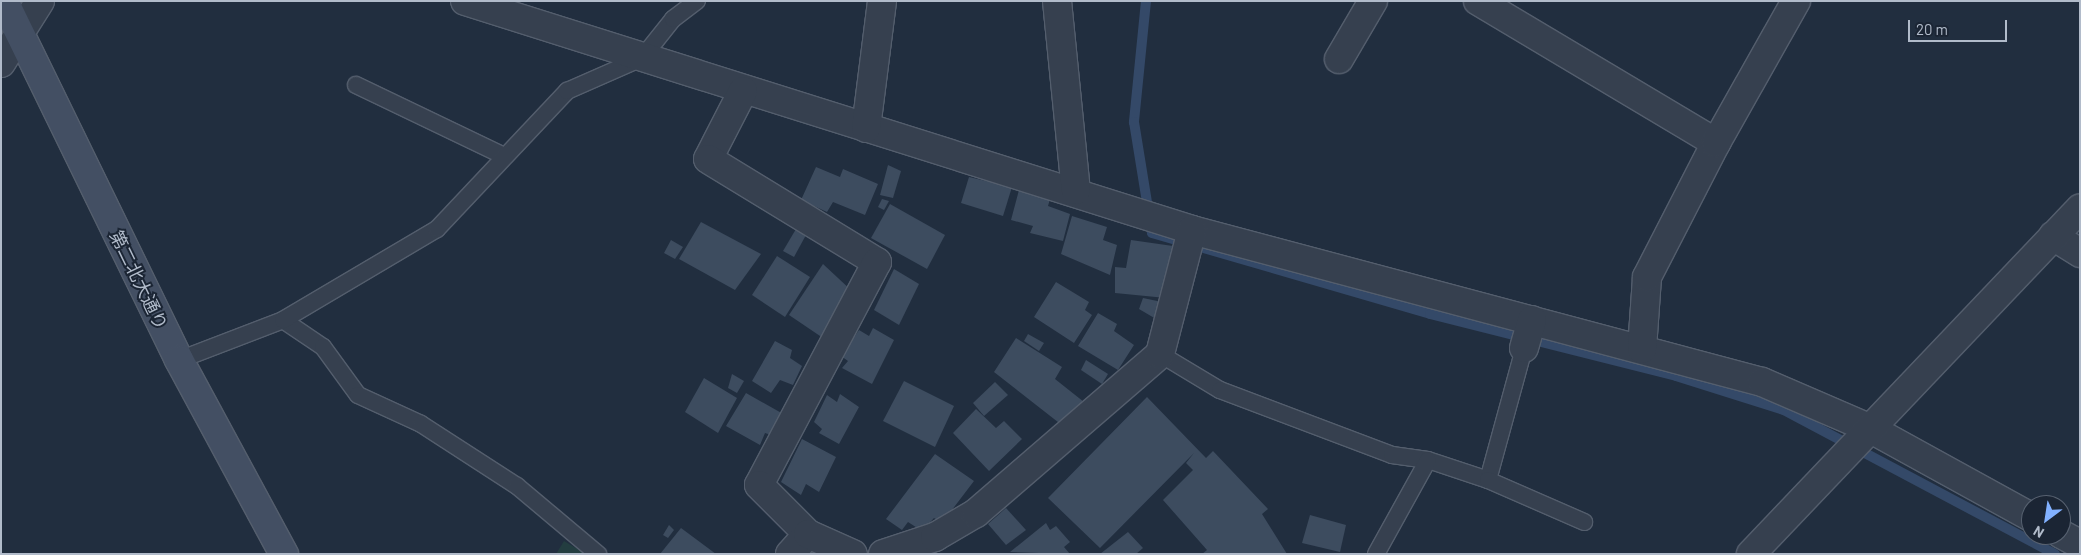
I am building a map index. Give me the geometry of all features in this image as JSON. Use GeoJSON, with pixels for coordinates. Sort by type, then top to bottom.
{"type":"FeatureCollection","features":[{"type":"Feature","properties":{"kind":"street","name":"第二北大通り"},"geometry":{"type":"LineString","coordinates":[[4,1],[179,360],[284,554]]}},
{"type":"Feature","properties":{"kind":"street"},"geometry":{"type":"LineString","coordinates":[[1,64],[40,1]]}},
{"type":"Feature","properties":{"kind":"street"},"geometry":{"type":"LineString","coordinates":[[465,1],[743,92],[1076,190],[1184,228],[1529,332],[1642,348],[1762,382],[1859,441],[2021,513]]}},
{"type":"Feature","properties":{"kind":"street"},"geometry":{"type":"LineString","coordinates":[[866,128],[882,1]]}},
{"type":"Feature","properties":{"kind":"street"},"geometry":{"type":"LineString","coordinates":[[1057,1],[1076,190]]}},
{"type":"Feature","properties":{"kind":"street"},"geometry":{"type":"LineString","coordinates":[[1338,59],[1373,1]]}},
{"type":"Feature","properties":{"kind":"street"},"geometry":{"type":"LineString","coordinates":[[1478,1],[1716,143]]}},
{"type":"Feature","properties":{"kind":"street"},"geometry":{"type":"LineString","coordinates":[[1642,348],[1646,278],[1716,143],[1796,1]]}},
{"type":"Feature","properties":{"kind":"street"},"geometry":{"type":"LineString","coordinates":[[743,92],[708,159],[876,262],[759,485],[808,534],[853,554]]}},
{"type":"Feature","properties":{"kind":"street"},"geometry":{"type":"LineString","coordinates":[[1751,554],[2080,208]]}},
{"type":"Feature","properties":{"kind":"street"},"geometry":{"type":"LineString","coordinates":[[883,554],[935,537],[976,513],[1160,354],[1182,266],[1184,228]]}},
{"type":"Feature","properties":{"kind":"street"},"geometry":{"type":"LineString","coordinates":[[2053,236],[2080,253]]}},
{"type":"Feature","properties":{"kind":"street"},"geometry":{"type":"LineString","coordinates":[[790,554],[808,534]]}},
{"type":"Feature","properties":{"kind":"lane"},"geometry":{"type":"LineString","coordinates":[[179,360],[283,320],[437,229],[502,155],[567,91],[642,58],[673,19],[697,1]]}},
{"type":"Feature","properties":{"kind":"lane"},"geometry":{"type":"LineString","coordinates":[[356,85],[502,155]]}},
{"type":"Feature","properties":{"kind":"lane"},"geometry":{"type":"LineString","coordinates":[[283,320],[323,347],[358,395],[421,424],[517,486],[598,554]]}},
{"type":"Feature","properties":{"kind":"lane"},"geometry":{"type":"LineString","coordinates":[[1488,480],[1529,332]]}},
{"type":"Feature","properties":{"kind":"lane"},"geometry":{"type":"LineString","coordinates":[[1160,354],[1220,390],[1392,454],[1428,460],[1488,480],[1584,522]]}},
{"type":"Feature","properties":{"kind":"lane"},"geometry":{"type":"LineString","coordinates":[[1376,554],[1428,460]]}},
{"type":"Feature","properties":{"kind":"green space"},"geometry":{"type":"Polygon","coordinates":[[[564,541],[586,554],[556,554],[564,541]]]}},
{"type":"Feature","properties":{"kind":"building"},"geometry":{"type":"Polygon","coordinates":[[[888,165],[901,171],[893,198],[880,195],[888,165]]]}},
{"type":"Feature","properties":{"kind":"building"},"geometry":{"type":"Polygon","coordinates":[[[816,167],[840,177],[843,169],[878,184],[865,215],[833,202],[827,212],[801,200],[816,167]]]}},
{"type":"Feature","properties":{"kind":"building"},"geometry":{"type":"Polygon","coordinates":[[[969,177],[1012,187],[1003,216],[961,203],[969,177]]]}},
{"type":"Feature","properties":{"kind":"building"},"geometry":{"type":"Polygon","coordinates":[[[1019,190],[1050,199],[1048,206],[1070,214],[1063,241],[1030,233],[1033,226],[1011,220],[1019,190]]]}},
{"type":"Feature","properties":{"kind":"building"},"geometry":{"type":"Polygon","coordinates":[[[882,199],[889,201],[884,210],[878,207],[882,199]]]}},
{"type":"Feature","properties":{"kind":"building"},"geometry":{"type":"Polygon","coordinates":[[[890,204],[945,235],[927,269],[871,238],[890,204]]]}},
{"type":"Feature","properties":{"kind":"building"},"geometry":{"type":"Polygon","coordinates":[[[1072,216],[1107,227],[1103,240],[1117,245],[1110,275],[1061,254],[1072,216]]]}},
{"type":"Feature","properties":{"kind":"building"},"geometry":{"type":"Polygon","coordinates":[[[701,222],[761,254],[735,290],[679,259],[701,222]]]}},
{"type":"Feature","properties":{"kind":"building"},"geometry":{"type":"Polygon","coordinates":[[[796,229],[806,235],[794,257],[783,251],[796,229]]]}},
{"type":"Feature","properties":{"kind":"building"},"geometry":{"type":"Polygon","coordinates":[[[671,240],[683,247],[675,259],[664,253],[671,240]]]}},
{"type":"Feature","properties":{"kind":"building"},"geometry":{"type":"Polygon","coordinates":[[[1131,240],[1173,246],[1166,298],[1115,293],[1115,267],[1126,268],[1131,240]]]}},
{"type":"Feature","properties":{"kind":"building"},"geometry":{"type":"Polygon","coordinates":[[[777,256],[810,277],[785,317],[752,295],[777,256]]]}},
{"type":"Feature","properties":{"kind":"building"},"geometry":{"type":"Polygon","coordinates":[[[823,264],[853,292],[823,338],[789,315],[823,264]]]}},
{"type":"Feature","properties":{"kind":"building"},"geometry":{"type":"Polygon","coordinates":[[[894,269],[919,284],[899,325],[874,310],[894,269]]]}},
{"type":"Feature","properties":{"kind":"building"},"geometry":{"type":"Polygon","coordinates":[[[1056,282],[1089,302],[1085,310],[1092,315],[1074,343],[1034,317],[1056,282]]]}},
{"type":"Feature","properties":{"kind":"building"},"geometry":{"type":"Polygon","coordinates":[[[1143,298],[1162,302],[1156,319],[1139,309],[1143,298]]]}},
{"type":"Feature","properties":{"kind":"building"},"geometry":{"type":"Polygon","coordinates":[[[1098,313],[1117,324],[1114,331],[1134,345],[1118,370],[1078,346],[1098,313]]]}},
{"type":"Feature","properties":{"kind":"building"},"geometry":{"type":"Polygon","coordinates":[[[873,328],[894,340],[872,384],[842,368],[848,361],[841,356],[859,330],[869,336],[873,328]]]}},
{"type":"Feature","properties":{"kind":"building"},"geometry":{"type":"Polygon","coordinates":[[[1028,334],[1044,343],[1039,351],[1024,341],[1028,334]]]}},
{"type":"Feature","properties":{"kind":"building"},"geometry":{"type":"Polygon","coordinates":[[[1016,338],[1062,367],[1055,379],[1084,402],[1063,426],[994,372],[1016,338]]]}},
{"type":"Feature","properties":{"kind":"building"},"geometry":{"type":"Polygon","coordinates":[[[775,341],[792,350],[790,358],[802,366],[793,385],[780,380],[771,393],[752,381],[775,341]]]}},
{"type":"Feature","properties":{"kind":"building"},"geometry":{"type":"Polygon","coordinates":[[[1086,360],[1108,374],[1102,384],[1081,370],[1086,360]]]}},
{"type":"Feature","properties":{"kind":"building"},"geometry":{"type":"Polygon","coordinates":[[[732,374],[744,381],[737,393],[728,388],[732,374]]]}},
{"type":"Feature","properties":{"kind":"building"},"geometry":{"type":"Polygon","coordinates":[[[704,378],[737,398],[718,433],[685,412],[704,378]]]}},
{"type":"Feature","properties":{"kind":"building"},"geometry":{"type":"Polygon","coordinates":[[[904,381],[954,406],[935,447],[883,421],[904,381]]]}},
{"type":"Feature","properties":{"kind":"building"},"geometry":{"type":"Polygon","coordinates":[[[995,382],[1008,395],[984,416],[973,403],[995,382]]]}},
{"type":"Feature","properties":{"kind":"building"},"geometry":{"type":"Polygon","coordinates":[[[746,393],[785,415],[774,436],[765,433],[760,445],[726,426],[746,393]]]}},
{"type":"Feature","properties":{"kind":"building"},"geometry":{"type":"Polygon","coordinates":[[[840,394],[859,407],[839,444],[819,433],[822,429],[814,422],[827,395],[837,402],[840,394]]]}},
{"type":"Feature","properties":{"kind":"building"},"geometry":{"type":"Polygon","coordinates":[[[1147,397],[1206,458],[1213,451],[1268,509],[1262,514],[1287,554],[1202,554],[1207,550],[1163,500],[1193,470],[1186,463],[1194,453],[1100,548],[1048,498],[1147,397]]]}},
{"type":"Feature","properties":{"kind":"building"},"geometry":{"type":"Polygon","coordinates":[[[976,409],[996,428],[1004,421],[1022,439],[989,471],[953,433],[976,409]]]}},
{"type":"Feature","properties":{"kind":"building"},"geometry":{"type":"Polygon","coordinates":[[[802,439],[836,457],[819,492],[806,484],[801,495],[781,482],[802,439]]]}},
{"type":"Feature","properties":{"kind":"building"},"geometry":{"type":"Polygon","coordinates":[[[935,454],[974,481],[942,523],[934,518],[922,531],[908,522],[902,530],[886,519],[935,454]]]}},
{"type":"Feature","properties":{"kind":"building"},"geometry":{"type":"Polygon","coordinates":[[[1006,508],[1026,530],[1006,545],[988,524],[1006,508]]]}},
{"type":"Feature","properties":{"kind":"building"},"geometry":{"type":"Polygon","coordinates":[[[1310,515],[1346,525],[1340,552],[1302,543],[1310,515]]]}},
{"type":"Feature","properties":{"kind":"building"},"geometry":{"type":"Polygon","coordinates":[[[1046,523],[1050,530],[1056,526],[1070,542],[1064,547],[1070,554],[1010,552],[1046,523]]]}},
{"type":"Feature","properties":{"kind":"building"},"geometry":{"type":"Polygon","coordinates":[[[669,525],[674,530],[668,538],[663,535],[669,525]]]}},
{"type":"Feature","properties":{"kind":"building"},"geometry":{"type":"Polygon","coordinates":[[[681,528],[716,554],[660,554],[681,528]]]}},
{"type":"Feature","properties":{"kind":"building"},"geometry":{"type":"Polygon","coordinates":[[[1128,532],[1143,548],[1136,554],[1100,554],[1128,532]]]}},
{"type":"Feature","properties":{"kind":"waterway"},"geometry":{"type":"LineString","coordinates":[[1146,1],[1134,122],[1152,233],[1430,314],[1676,376],[1784,410],[2055,554]]}}]}
